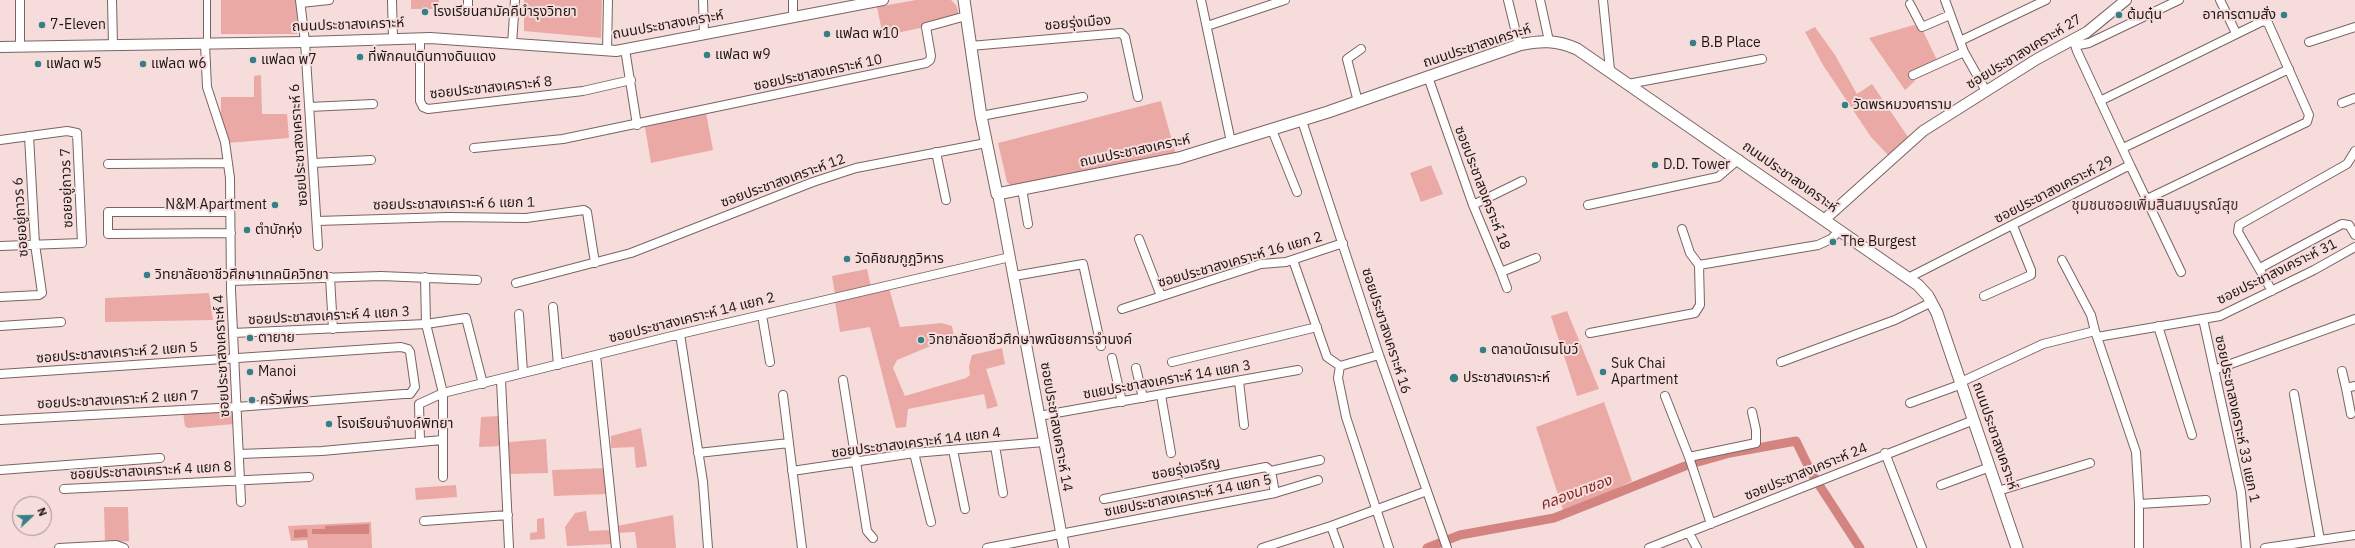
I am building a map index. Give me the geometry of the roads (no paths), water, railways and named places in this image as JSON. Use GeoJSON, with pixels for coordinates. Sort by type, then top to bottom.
{"type":"FeatureCollection","features":[{"type":"Feature","properties":{"kind":"main road"},"geometry":{"type":"LineString","coordinates":[[964,0],[981,116],[998,194]]}},
{"type":"Feature","properties":{"kind":"main road","name":"ถนนประชาสงเคราะห์"},"geometry":{"type":"LineString","coordinates":[[998,194],[1163,163],[1302,121],[1519,46],[1549,41],[1577,48],[1739,159],[1924,290],[1932,302],[2017,548]]}},
{"type":"Feature","properties":{"kind":"street"},"geometry":{"type":"LineString","coordinates":[[20,0],[20,47]]}},
{"type":"Feature","properties":{"kind":"street"},"geometry":{"type":"LineString","coordinates":[[112,0],[113,46]]}},
{"type":"Feature","properties":{"kind":"street"},"geometry":{"type":"LineString","coordinates":[[206,44],[207,0]]}},
{"type":"Feature","properties":{"kind":"street"},"geometry":{"type":"LineString","coordinates":[[301,2],[329,0]]}},
{"type":"Feature","properties":{"kind":"street"},"geometry":{"type":"LineString","coordinates":[[392,0],[393,39]]}},
{"type":"Feature","properties":{"kind":"street"},"geometry":{"type":"LineString","coordinates":[[512,44],[515,0]]}},
{"type":"Feature","properties":{"kind":"street"},"geometry":{"type":"LineString","coordinates":[[608,0],[608,51]]}},
{"type":"Feature","properties":{"kind":"street"},"geometry":{"type":"LineString","coordinates":[[703,0],[704,34]]}},
{"type":"Feature","properties":{"kind":"street"},"geometry":{"type":"LineString","coordinates":[[793,0],[793,17]]}},
{"type":"Feature","properties":{"kind":"street","name":"ถนนประชาสงเคราะห์"},"geometry":{"type":"LineString","coordinates":[[0,47],[305,42],[420,38],[608,51],[883,0]]}},
{"type":"Feature","properties":{"kind":"street"},"geometry":{"type":"LineString","coordinates":[[1201,0],[1231,142]]}},
{"type":"Feature","properties":{"kind":"street"},"geometry":{"type":"LineString","coordinates":[[1207,26],[1285,0]]}},
{"type":"Feature","properties":{"kind":"street"},"geometry":{"type":"LineString","coordinates":[[1508,0],[1519,46]]}},
{"type":"Feature","properties":{"kind":"street"},"geometry":{"type":"LineString","coordinates":[[1540,0],[1549,41]]}},
{"type":"Feature","properties":{"kind":"street"},"geometry":{"type":"LineString","coordinates":[[1603,0],[1610,70]]}},
{"type":"Feature","properties":{"kind":"street"},"geometry":{"type":"LineString","coordinates":[[1945,0],[1964,52],[1986,91]]}},
{"type":"Feature","properties":{"kind":"street"},"geometry":{"type":"LineString","coordinates":[[1960,41],[2046,0]]}},
{"type":"Feature","properties":{"kind":"street","name":"ซอยประชาสงเคราะห์ 27"},"geometry":{"type":"LineString","coordinates":[[1825,219],[1917,135],[2037,59],[2087,32],[2125,0]]}},
{"type":"Feature","properties":{"kind":"street"},"geometry":{"type":"LineString","coordinates":[[2073,39],[2079,45],[2089,43],[2180,0]]}},
{"type":"Feature","properties":{"kind":"street"},"geometry":{"type":"LineString","coordinates":[[2220,0],[2236,33]]}},
{"type":"Feature","properties":{"kind":"street","name":"ซอยประชาสงเคราะห์ 6"},"geometry":{"type":"LineString","coordinates":[[301,2],[305,42],[318,246]]}},
{"type":"Feature","properties":{"kind":"street"},"geometry":{"type":"LineString","coordinates":[[1910,4],[1922,27],[1950,15]]}},
{"type":"Feature","properties":{"kind":"street","name":"ซอยประชาสงเคราะห์ 10"},"geometry":{"type":"LineString","coordinates":[[474,148],[563,140],[926,63],[930,60],[931,56],[926,27],[966,16]]}},
{"type":"Feature","properties":{"kind":"street"},"geometry":{"type":"LineString","coordinates":[[2100,101],[2236,33],[2266,21],[2309,115],[2307,122],[2147,199]]}},
{"type":"Feature","properties":{"kind":"street"},"geometry":{"type":"LineString","coordinates":[[2309,42],[2355,27]]}},
{"type":"Feature","properties":{"kind":"street","name":"ซอยรุ่งเมือง"},"geometry":{"type":"LineString","coordinates":[[970,46],[1121,33],[1125,37],[1138,97]]}},
{"type":"Feature","properties":{"kind":"street","name":"ซอยประชาสงเคราะห์ 8"},"geometry":{"type":"LineString","coordinates":[[420,38],[420,101],[423,107],[428,109],[583,91],[631,80]]}},
{"type":"Feature","properties":{"kind":"street","name":"ซอยประชาสงเคราะห์ 29"},"geometry":{"type":"LineString","coordinates":[[1908,278],[2013,226],[2130,165],[2073,39]]}},
{"type":"Feature","properties":{"kind":"street","name":"ซอยประชาสงเคราะห์ 4"},"geometry":{"type":"LineString","coordinates":[[206,44],[208,87],[225,142],[228,163],[233,333],[236,359],[242,502]]}},
{"type":"Feature","properties":{"kind":"street"},"geometry":{"type":"LineString","coordinates":[[625,49],[637,125]]}},
{"type":"Feature","properties":{"kind":"street"},"geometry":{"type":"LineString","coordinates":[[1358,102],[1347,59],[1361,50]]}},
{"type":"Feature","properties":{"kind":"street"},"geometry":{"type":"LineString","coordinates":[[1913,75],[1964,52]]}},
{"type":"Feature","properties":{"kind":"street"},"geometry":{"type":"LineString","coordinates":[[1628,84],[1762,59]]}},
{"type":"Feature","properties":{"kind":"street"},"geometry":{"type":"LineString","coordinates":[[2123,148],[2289,69]]}},
{"type":"Feature","properties":{"kind":"street","name":"ซอยประชาสงเคราะห์ 18"},"geometry":{"type":"LineString","coordinates":[[1428,77],[1473,205],[1501,272],[1536,258]]}},
{"type":"Feature","properties":{"kind":"street"},"geometry":{"type":"LineString","coordinates":[[981,116],[1083,97]]}},
{"type":"Feature","properties":{"kind":"street"},"geometry":{"type":"LineString","coordinates":[[2342,103],[2355,98]]}},
{"type":"Feature","properties":{"kind":"street"},"geometry":{"type":"LineString","coordinates":[[309,107],[373,104]]}},
{"type":"Feature","properties":{"kind":"street","name":"ซอยประชาสงเคราะห์ 16"},"geometry":{"type":"LineString","coordinates":[[1302,121],[1344,243],[1379,355],[1427,491],[1441,537],[1447,548]]}},
{"type":"Feature","properties":{"kind":"street"},"geometry":{"type":"LineString","coordinates":[[1272,130],[1297,192]]}},
{"type":"Feature","properties":{"kind":"street","name":"ซอยอยู่ถาวร 7"},"geometry":{"type":"LineString","coordinates":[[29,136],[67,131],[77,133],[82,243],[35,244]]}},
{"type":"Feature","properties":{"kind":"street"},"geometry":{"type":"LineString","coordinates":[[0,140],[29,136]]}},
{"type":"Feature","properties":{"kind":"street","name":"ซอยอยู่ถาวร 6"},"geometry":{"type":"LineString","coordinates":[[0,297],[41,295],[35,244],[29,136]]}},
{"type":"Feature","properties":{"kind":"street","name":"ซอยประชาสงเคราะห์ 12"},"geometry":{"type":"LineString","coordinates":[[516,283],[631,253],[849,170],[986,143]]}},
{"type":"Feature","properties":{"kind":"street"},"geometry":{"type":"LineString","coordinates":[[2272,291],[2238,232],[2239,225],[2347,164],[2355,151]]}},
{"type":"Feature","properties":{"kind":"street"},"geometry":{"type":"LineString","coordinates":[[936,152],[946,200]]}},
{"type":"Feature","properties":{"kind":"street"},"geometry":{"type":"LineString","coordinates":[[1588,205],[1718,177],[1739,159]]}},
{"type":"Feature","properties":{"kind":"street"},"geometry":{"type":"LineString","coordinates":[[313,163],[371,160]]}},
{"type":"Feature","properties":{"kind":"street"},"geometry":{"type":"LineString","coordinates":[[108,164],[228,163]]}},
{"type":"Feature","properties":{"kind":"street"},"geometry":{"type":"LineString","coordinates":[[2130,165],[2181,272]]}},
{"type":"Feature","properties":{"kind":"street"},"geometry":{"type":"LineString","coordinates":[[1473,205],[1522,181]]}},
{"type":"Feature","properties":{"kind":"street"},"geometry":{"type":"LineString","coordinates":[[1022,189],[1028,224]]}},
{"type":"Feature","properties":{"kind":"street","name":"ซอยประชาสงเคราะห์ 14"},"geometry":{"type":"LineString","coordinates":[[998,194],[1064,548]]}},
{"type":"Feature","properties":{"kind":"street","name":"ซอยประชาสงเคราะห์ 6 แยก 1"},"geometry":{"type":"LineString","coordinates":[[317,221],[448,217],[526,218],[584,210],[587,212],[595,263]]}},
{"type":"Feature","properties":{"kind":"street"},"geometry":{"type":"LineString","coordinates":[[230,212],[108,212],[108,234],[231,233]]}},
{"type":"Feature","properties":{"kind":"street"},"geometry":{"type":"LineString","coordinates":[[2260,268],[2342,224],[2353,226],[2355,235]]}},
{"type":"Feature","properties":{"kind":"street"},"geometry":{"type":"LineString","coordinates":[[1984,296],[2031,275],[2031,270],[2013,226]]}},
{"type":"Feature","properties":{"kind":"street"},"geometry":{"type":"LineString","coordinates":[[1590,333],[1695,313],[1700,305],[1699,265],[1690,253],[1682,229]]}},
{"type":"Feature","properties":{"kind":"street"},"geometry":{"type":"LineString","coordinates":[[1699,265],[1818,245],[1831,239],[1840,230]]}},
{"type":"Feature","properties":{"kind":"street"},"geometry":{"type":"LineString","coordinates":[[1139,239],[1161,296]]}},
{"type":"Feature","properties":{"kind":"street","name":"ซอยประชาสงเคราะห์ 16 แยก 2"},"geometry":{"type":"LineString","coordinates":[[1122,309],[1261,264],[1294,260],[1344,243]]}},
{"type":"Feature","properties":{"kind":"street"},"geometry":{"type":"LineString","coordinates":[[0,246],[35,244]]}},
{"type":"Feature","properties":{"kind":"street","name":"ซอยประชาสงเคราะห์ 31"},"geometry":{"type":"LineString","coordinates":[[1910,403],[1961,383],[2043,344],[2096,334],[2220,316],[2272,291],[2355,247]]}},
{"type":"Feature","properties":{"kind":"street","name":"ซอยประชาสงเคราะห์ 14 แยก 2"},"geometry":{"type":"LineString","coordinates":[[420,441],[419,404],[443,394],[501,380],[524,372],[558,365],[680,334],[1010,257]]}},
{"type":"Feature","properties":{"kind":"street"},"geometry":{"type":"LineString","coordinates":[[1294,260],[1327,357],[1340,366]]}},
{"type":"Feature","properties":{"kind":"street"},"geometry":{"type":"LineString","coordinates":[[2062,260],[2091,315],[2136,452],[2140,504],[2139,548]]}},
{"type":"Feature","properties":{"kind":"street"},"geometry":{"type":"LineString","coordinates":[[1014,276],[1083,264],[1101,346]]}},
{"type":"Feature","properties":{"kind":"street"},"geometry":{"type":"LineString","coordinates":[[1501,272],[1507,288]]}},
{"type":"Feature","properties":{"kind":"street"},"geometry":{"type":"LineString","coordinates":[[231,281],[330,277],[425,277],[477,280]]}},
{"type":"Feature","properties":{"kind":"street"},"geometry":{"type":"LineString","coordinates":[[330,277],[333,328]]}},
{"type":"Feature","properties":{"kind":"street"},"geometry":{"type":"LineString","coordinates":[[425,277],[426,324],[443,394],[443,477]]}},
{"type":"Feature","properties":{"kind":"street"},"geometry":{"type":"LineString","coordinates":[[1781,362],[1895,320],[1932,302]]}},
{"type":"Feature","properties":{"kind":"street"},"geometry":{"type":"LineString","coordinates":[[553,307],[558,365]]}},
{"type":"Feature","properties":{"kind":"street"},"geometry":{"type":"LineString","coordinates":[[519,314],[524,372]]}},
{"type":"Feature","properties":{"kind":"street"},"geometry":{"type":"LineString","coordinates":[[762,315],[770,362]]}},
{"type":"Feature","properties":{"kind":"street","name":"ซอยประชาสงเคราะห์ 4 แยก 3"},"geometry":{"type":"LineString","coordinates":[[233,333],[426,324],[466,318],[483,384]]}},
{"type":"Feature","properties":{"kind":"street","name":"ซอยประชาสงเคราะห์ 33 แยก 1"},"geometry":{"type":"LineString","coordinates":[[2203,319],[2241,492],[2246,548]]}},
{"type":"Feature","properties":{"kind":"street"},"geometry":{"type":"LineString","coordinates":[[2214,370],[2355,319]]}},
{"type":"Feature","properties":{"kind":"street"},"geometry":{"type":"LineString","coordinates":[[0,326],[61,322]]}},
{"type":"Feature","properties":{"kind":"street"},"geometry":{"type":"LineString","coordinates":[[2158,326],[2192,435]]}},
{"type":"Feature","properties":{"kind":"street"},"geometry":{"type":"LineString","coordinates":[[1172,362],[1317,327]]}},
{"type":"Feature","properties":{"kind":"street"},"geometry":{"type":"LineString","coordinates":[[680,334],[698,452],[708,548]]}},
{"type":"Feature","properties":{"kind":"street","name":"ซอยประชาสงเคราะห์ 2 แยก 5"},"geometry":{"type":"LineString","coordinates":[[0,374],[401,347],[408,349],[410,352],[412,370]]}},
{"type":"Feature","properties":{"kind":"street"},"geometry":{"type":"LineString","coordinates":[[596,355],[616,548]]}},
{"type":"Feature","properties":{"kind":"street"},"geometry":{"type":"LineString","coordinates":[[1340,366],[1379,355]]}},
{"type":"Feature","properties":{"kind":"street"},"geometry":{"type":"LineString","coordinates":[[1112,358],[1122,402]]}},
{"type":"Feature","properties":{"kind":"street"},"geometry":{"type":"LineString","coordinates":[[1340,366],[1338,378],[1346,417],[1389,548]]}},
{"type":"Feature","properties":{"kind":"street"},"geometry":{"type":"LineString","coordinates":[[1136,368],[1143,398]]}},
{"type":"Feature","properties":{"kind":"street","name":"ซอยประชาสงเคราะห์ 2 แยก 7"},"geometry":{"type":"LineString","coordinates":[[0,420],[237,407],[410,394],[415,388],[412,370]]}},
{"type":"Feature","properties":{"kind":"street","name":"ซแยประชาสงเคราะห์ 14 แยก 3"},"geometry":{"type":"LineString","coordinates":[[1040,416],[1298,370]]}},
{"type":"Feature","properties":{"kind":"street"},"geometry":{"type":"LineString","coordinates":[[2342,371],[2351,387],[2352,414]]}},
{"type":"Feature","properties":{"kind":"street"},"geometry":{"type":"LineString","coordinates":[[501,380],[509,548]]}},
{"type":"Feature","properties":{"kind":"street"},"geometry":{"type":"LineString","coordinates":[[843,380],[867,530],[873,538]]}},
{"type":"Feature","properties":{"kind":"street"},"geometry":{"type":"LineString","coordinates":[[1239,381],[1244,425]]}},
{"type":"Feature","properties":{"kind":"street"},"geometry":{"type":"LineString","coordinates":[[783,394],[802,548]]}},
{"type":"Feature","properties":{"kind":"street"},"geometry":{"type":"LineString","coordinates":[[2294,394],[2320,540]]}},
{"type":"Feature","properties":{"kind":"street"},"geometry":{"type":"LineString","coordinates":[[1161,395],[1171,454]]}},
{"type":"Feature","properties":{"kind":"street"},"geometry":{"type":"LineString","coordinates":[[1665,396],[1689,457],[1711,524]]}},
{"type":"Feature","properties":{"kind":"street"},"geometry":{"type":"LineString","coordinates":[[1689,457],[1756,443],[1756,430],[1752,412]]}},
{"type":"Feature","properties":{"kind":"street","name":"ซอยประชาสงเคราะห์ 24"},"geometry":{"type":"LineString","coordinates":[[1649,548],[1974,420]]}},
{"type":"Feature","properties":{"kind":"street"},"geometry":{"type":"LineString","coordinates":[[239,454],[322,451],[442,440]]}},
{"type":"Feature","properties":{"kind":"street","name":"ซอยประชาสงเคราะห์ 14 แยก 4"},"geometry":{"type":"LineString","coordinates":[[792,471],[855,461],[914,454],[1044,442]]}},
{"type":"Feature","properties":{"kind":"street"},"geometry":{"type":"LineString","coordinates":[[698,452],[789,443]]}},
{"type":"Feature","properties":{"kind":"street"},"geometry":{"type":"LineString","coordinates":[[995,446],[1003,493]]}},
{"type":"Feature","properties":{"kind":"street"},"geometry":{"type":"LineString","coordinates":[[953,450],[965,509]]}},
{"type":"Feature","properties":{"kind":"street"},"geometry":{"type":"LineString","coordinates":[[914,454],[931,522]]}},
{"type":"Feature","properties":{"kind":"street"},"geometry":{"type":"LineString","coordinates":[[1885,454],[1922,548]]}},
{"type":"Feature","properties":{"kind":"street"},"geometry":{"type":"LineString","coordinates":[[0,470],[160,458]]}},
{"type":"Feature","properties":{"kind":"street","name":"ซอยรุ่งเจริญ"},"geometry":{"type":"LineString","coordinates":[[1104,499],[1266,466],[1271,470],[1320,460]]}},
{"type":"Feature","properties":{"kind":"street"},"geometry":{"type":"LineString","coordinates":[[1998,492],[2090,463]]}},
{"type":"Feature","properties":{"kind":"street"},"geometry":{"type":"LineString","coordinates":[[1941,485],[1990,468]]}},
{"type":"Feature","properties":{"kind":"street"},"geometry":{"type":"LineString","coordinates":[[1271,470],[1275,493]]}},
{"type":"Feature","properties":{"kind":"street","name":"ซอยประชาสงเคราะห์ 4 แยก 8"},"geometry":{"type":"LineString","coordinates":[[64,488],[309,477]]}},
{"type":"Feature","properties":{"kind":"street","name":"ซแยประชาสงเคราะห์ 14 แยก 5"},"geometry":{"type":"LineString","coordinates":[[986,548],[1275,493],[1318,480]]}},
{"type":"Feature","properties":{"kind":"street"},"geometry":{"type":"LineString","coordinates":[[1262,548],[1286,545],[1331,526],[1427,491]]}},
{"type":"Feature","properties":{"kind":"street"},"geometry":{"type":"LineString","coordinates":[[2140,504],[2206,500]]}},
{"type":"Feature","properties":{"kind":"street"},"geometry":{"type":"LineString","coordinates":[[424,521],[508,515]]}},
{"type":"Feature","properties":{"kind":"street"},"geometry":{"type":"LineString","coordinates":[[1331,526],[1339,548]]}},
{"type":"Feature","properties":{"kind":"street"},"geometry":{"type":"LineString","coordinates":[[1689,532],[1697,548]]}},
{"type":"Feature","properties":{"kind":"street"},"geometry":{"type":"LineString","coordinates":[[2265,548],[2309,545],[2320,540],[2355,535]]}},
{"type":"Feature","properties":{"kind":"street"},"geometry":{"type":"LineString","coordinates":[[59,548],[116,545],[124,548]]}},
{"type":"Feature","properties":{"kind":"waterway","name":"คลองนาซอง"},"geometry":{"type":"LineString","coordinates":[[1698,462],[1730,453],[1796,441],[1812,474],[1860,548]]}},
{"type":"Feature","properties":{"kind":"waterway","name":"คลองนาซอง"},"geometry":{"type":"LineString","coordinates":[[1427,548],[1460,535],[1554,518],[1685,466]]}},
{"type":"Feature","properties":{"kind":"place","name":"โรงเรียนสามัคคีบํารุงวิทยา"},"geometry":{"type":"Point","coordinates":[425,12]}},
{"type":"Feature","properties":{"kind":"place","name":"ต้มตุ๋น"},"geometry":{"type":"Point","coordinates":[2119,15]}},
{"type":"Feature","properties":{"kind":"place","name":"อาคารตามสั่ง"},"geometry":{"type":"Point","coordinates":[2284,15]}},
{"type":"Feature","properties":{"kind":"place","name":"7-Eleven"},"geometry":{"type":"Point","coordinates":[42,25]}},
{"type":"Feature","properties":{"kind":"place","name":"แฟลต พ10"},"geometry":{"type":"Point","coordinates":[827,34]}},
{"type":"Feature","properties":{"kind":"place","name":"B.B Place"},"geometry":{"type":"Point","coordinates":[1693,43]}},
{"type":"Feature","properties":{"kind":"place","name":"แฟลต พ9"},"geometry":{"type":"Point","coordinates":[707,55]}},
{"type":"Feature","properties":{"kind":"place","name":"ที่พักคนเดินทางดินแดง"},"geometry":{"type":"Point","coordinates":[360,57]}},
{"type":"Feature","properties":{"kind":"place","name":"แฟลต พ7"},"geometry":{"type":"Point","coordinates":[253,60]}},
{"type":"Feature","properties":{"kind":"place","name":"แฟลต พ5"},"geometry":{"type":"Point","coordinates":[38,64]}},
{"type":"Feature","properties":{"kind":"place","name":"แฟลต พ6"},"geometry":{"type":"Point","coordinates":[143,64]}},
{"type":"Feature","properties":{"kind":"place","name":"วัดพรหมวงศาราม"},"geometry":{"type":"Point","coordinates":[1845,105]}},
{"type":"Feature","properties":{"kind":"place","name":"D.D. Tower"},"geometry":{"type":"Point","coordinates":[1655,165]}},
{"type":"Feature","properties":{"kind":"place","name":"N&M Apartment"},"geometry":{"type":"Point","coordinates":[275,205]}},
{"type":"Feature","properties":{"kind":"place","name":"ตำบักหุ่ง"},"geometry":{"type":"Point","coordinates":[247,230]}},
{"type":"Feature","properties":{"kind":"place","name":"The Burgest"},"geometry":{"type":"Point","coordinates":[1833,242]}},
{"type":"Feature","properties":{"kind":"place","name":"วัดคิชฌกูฎวิหาร"},"geometry":{"type":"Point","coordinates":[847,259]}},
{"type":"Feature","properties":{"kind":"place","name":"วิทยาลัยอาชีวศึกษาเทคนิควิทยา"},"geometry":{"type":"Point","coordinates":[147,275]}},
{"type":"Feature","properties":{"kind":"place","name":"ตายาย"},"geometry":{"type":"Point","coordinates":[250,338]}},
{"type":"Feature","properties":{"kind":"place","name":"วิทยาลัยอาชีวศึกษาพณิชยการจำนงค์"},"geometry":{"type":"Point","coordinates":[921,340]}},
{"type":"Feature","properties":{"kind":"place","name":"ตลาดนัดเรนโบว์"},"geometry":{"type":"Point","coordinates":[1483,350]}},
{"type":"Feature","properties":{"kind":"place","name":"Manoi"},"geometry":{"type":"Point","coordinates":[250,372]}},
{"type":"Feature","properties":{"kind":"place","name":"Suk Chai Apartment"},"geometry":{"type":"Point","coordinates":[1603,372]}},
{"type":"Feature","properties":{"kind":"place","name":"ประชาสงเคราะห์"},"geometry":{"type":"Point","coordinates":[1454,378]}},
{"type":"Feature","properties":{"kind":"place","name":"ครัวพี่พร"},"geometry":{"type":"Point","coordinates":[252,400]}},
{"type":"Feature","properties":{"kind":"place","name":"โรงเรียนจำนงค์พิทยา"},"geometry":{"type":"Point","coordinates":[329,424]}},
{"type":"Feature","properties":{"kind":"district","name":"ชุมชนซอยเพิ่มสินสมบูรณ์สุข"},"geometry":{"type":"Point","coordinates":[2155,206]}}]}
